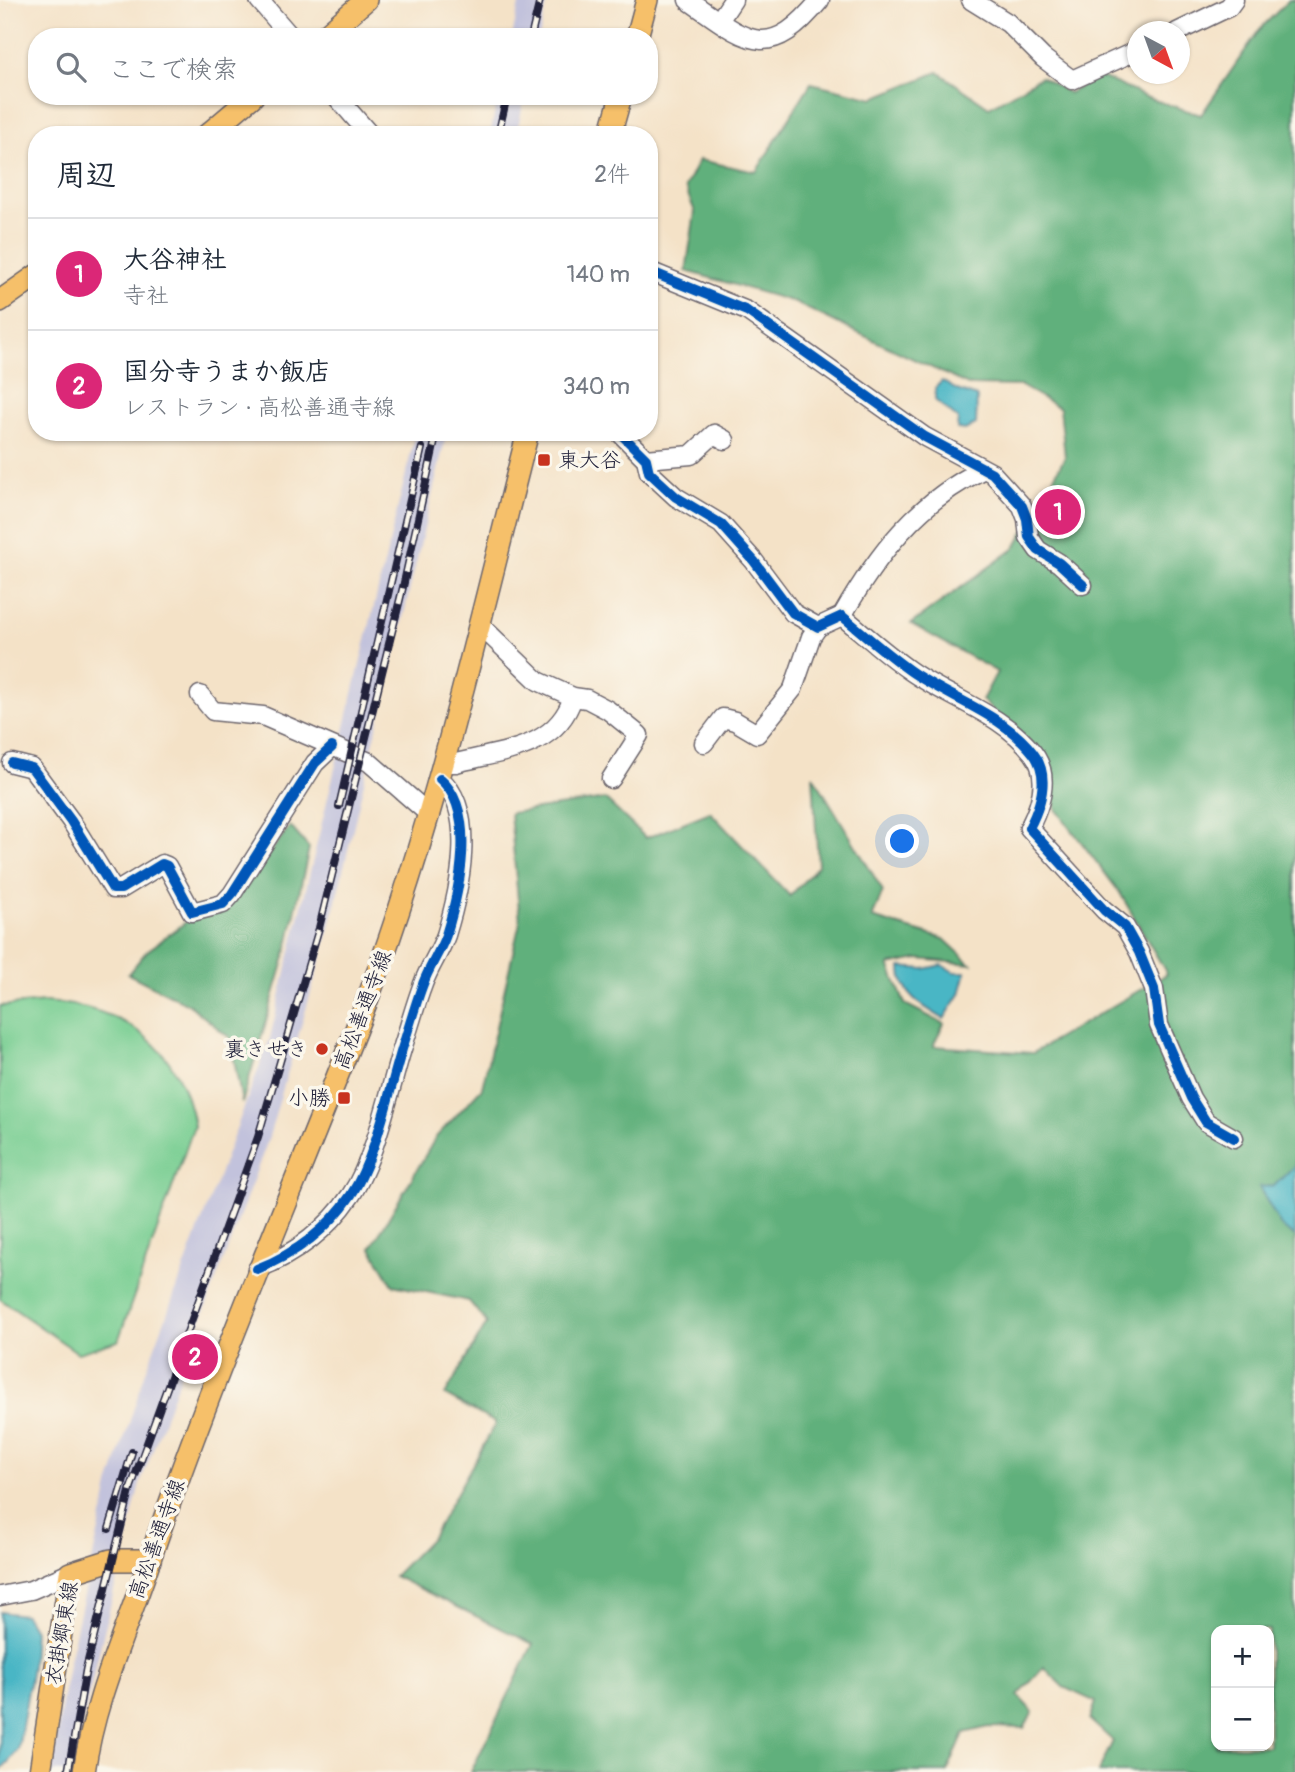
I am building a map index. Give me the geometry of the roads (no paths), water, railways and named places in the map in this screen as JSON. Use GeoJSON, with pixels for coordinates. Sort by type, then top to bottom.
{"type":"FeatureCollection","features":[{"type":"Feature","properties":{"kind":"main road"},"geometry":{"type":"LineString","coordinates":[[333,28],[366,0]]}},
{"type":"Feature","properties":{"kind":"main road"},"geometry":{"type":"LineString","coordinates":[[639,28],[647,0]]}},
{"type":"Feature","properties":{"kind":"main road"},"geometry":{"type":"LineString","coordinates":[[218,126],[242,105]]}},
{"type":"Feature","properties":{"kind":"main road"},"geometry":{"type":"LineString","coordinates":[[613,126],[618,105]]}},
{"type":"Feature","properties":{"kind":"main road"},"geometry":{"type":"LineString","coordinates":[[0,301],[28,281]]}},
{"type":"Feature","properties":{"kind":"main road","name":"高松善通寺線"},"geometry":{"type":"LineString","coordinates":[[84,1772],[109,1672],[257,1269],[399,917],[442,771],[526,441]]}},
{"type":"Feature","properties":{"kind":"main road","name":"衣掛郷東線"},"geometry":{"type":"LineString","coordinates":[[40,1772],[70,1573],[111,1560],[150,1560]]}},
{"type":"Feature","properties":{"kind":"street"},"geometry":{"type":"LineString","coordinates":[[259,0],[283,28]]}},
{"type":"Feature","properties":{"kind":"street"},"geometry":{"type":"LineString","coordinates":[[688,0],[741,37],[774,41],[792,30],[820,0]]}},
{"type":"Feature","properties":{"kind":"street"},"geometry":{"type":"LineString","coordinates":[[719,21],[733,0]]}},
{"type":"Feature","properties":{"kind":"street"},"geometry":{"type":"LineString","coordinates":[[971,0],[1008,23],[1044,58],[1072,80],[1127,55]]}},
{"type":"Feature","properties":{"kind":"street"},"geometry":{"type":"LineString","coordinates":[[1190,26],[1229,8],[1234,0]]}},
{"type":"Feature","properties":{"kind":"street"},"geometry":{"type":"LineString","coordinates":[[344,105],[362,126]]}},
{"type":"Feature","properties":{"kind":"street"},"geometry":{"type":"LineString","coordinates":[[658,275],[747,312],[915,430],[982,470],[992,473],[1021,506],[1027,519],[1029,537],[1038,550],[1059,563],[1083,585]]}},
{"type":"Feature","properties":{"kind":"street"},"geometry":{"type":"LineString","coordinates":[[646,459],[691,455],[715,435],[725,440]]}},
{"type":"Feature","properties":{"kind":"street"},"geometry":{"type":"LineString","coordinates":[[628,441],[646,459],[649,472],[676,497],[721,524],[754,561],[793,613],[818,627]]}},
{"type":"Feature","properties":{"kind":"street"},"geometry":{"type":"LineString","coordinates":[[704,743],[723,718],[735,720],[757,734],[793,689],[811,637],[818,627],[842,616],[882,551],[897,534],[957,483],[982,470]]}},
{"type":"Feature","properties":{"kind":"street"},"geometry":{"type":"LineString","coordinates":[[842,616],[909,670],[1013,733],[1034,754],[1043,783],[1041,805],[1029,828],[1104,910],[1125,927],[1154,989],[1160,1025],[1191,1098],[1206,1122],[1234,1138]]}},
{"type":"Feature","properties":{"kind":"street"},"geometry":{"type":"LineString","coordinates":[[479,624],[538,681],[587,699],[608,710],[639,735],[611,779]]}},
{"type":"Feature","properties":{"kind":"street"},"geometry":{"type":"LineString","coordinates":[[200,695],[213,710],[262,716],[369,762],[430,815]]}},
{"type":"Feature","properties":{"kind":"street"},"geometry":{"type":"LineString","coordinates":[[257,1269],[288,1254],[336,1217],[354,1192],[367,1161],[424,982],[445,937],[458,889],[462,827],[457,800],[442,771],[456,763],[547,737],[568,715],[573,696]]}},
{"type":"Feature","properties":{"kind":"street"},"geometry":{"type":"LineString","coordinates":[[12,763],[32,768],[71,821],[113,889],[121,889],[162,864],[167,866],[192,912],[223,904],[232,894],[316,762],[332,747]]}},
{"type":"Feature","properties":{"kind":"street"},"geometry":{"type":"LineString","coordinates":[[0,1596],[31,1590],[70,1573]]}},
{"type":"Feature","properties":{"kind":"water"},"geometry":{"type":"Polygon","coordinates":[[[942,381],[977,397],[976,424],[965,430],[957,429],[958,419],[935,400],[935,388],[942,381]]]}},
{"type":"Feature","properties":{"kind":"water"},"geometry":{"type":"Polygon","coordinates":[[[942,965],[954,972],[966,972],[960,994],[944,1019],[914,999],[904,985],[901,967],[924,969],[942,965]]]}},
{"type":"Feature","properties":{"kind":"water"},"geometry":{"type":"Polygon","coordinates":[[[1295,1165],[1295,1237],[1281,1226],[1259,1187],[1274,1186],[1295,1165]]]}},
{"type":"Feature","properties":{"kind":"water"},"geometry":{"type":"Polygon","coordinates":[[[0,1612],[25,1615],[34,1630],[32,1667],[18,1750],[0,1772],[0,1612]]]}},
{"type":"Feature","properties":{"kind":"railway"},"geometry":{"type":"LineString","coordinates":[[533,28],[540,0]]}},
{"type":"Feature","properties":{"kind":"railway"},"geometry":{"type":"LineString","coordinates":[[500,126],[505,105]]}},
{"type":"Feature","properties":{"kind":"railway"},"geometry":{"type":"LineString","coordinates":[[68,1772],[86,1669],[131,1487],[258,1137],[319,928],[403,587],[435,441]]}},
{"type":"Feature","properties":{"kind":"railway"},"geometry":{"type":"LineString","coordinates":[[339,806],[422,448]]}},
{"type":"Feature","properties":{"kind":"railway"},"geometry":{"type":"LineString","coordinates":[[109,1529],[132,1452]]}},
{"type":"Feature","properties":{"kind":"place","name":"東大谷"},"geometry":{"type":"Point","coordinates":[544,460]}},
{"type":"Feature","properties":{"kind":"place","name":"大谷神社"},"geometry":{"type":"Point","coordinates":[1058,512]}},
{"type":"Feature","properties":{"kind":"place","name":"裏きせき"},"geometry":{"type":"Point","coordinates":[322,1049]}},
{"type":"Feature","properties":{"kind":"place","name":"小勝"},"geometry":{"type":"Point","coordinates":[344,1098]}},
{"type":"Feature","properties":{"kind":"place","name":"国分寺うまか飯店"},"geometry":{"type":"Point","coordinates":[195,1357]}}]}
